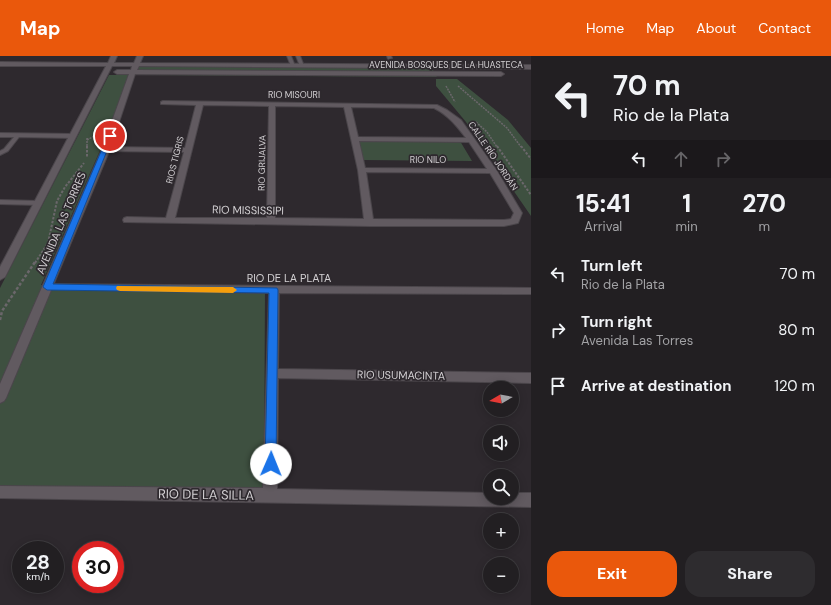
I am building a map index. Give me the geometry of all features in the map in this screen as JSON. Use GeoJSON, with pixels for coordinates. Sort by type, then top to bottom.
{"type":"FeatureCollection","features":[{"type":"Feature","properties":{"kind":"street"},"geometry":{"type":"LineString","coordinates":[[0,277],[114,56]]}},
{"type":"Feature","properties":{"kind":"street","name":"AVENIDA LAS TORRES"},"geometry":{"type":"LineString","coordinates":[[0,398],[106,149],[140,56]]}},
{"type":"Feature","properties":{"kind":"street","name":"AVENIDA BOSQUES DE LA HUASTECA"},"geometry":{"type":"LineString","coordinates":[[0,64],[108,68]]}},
{"type":"Feature","properties":{"kind":"street"},"geometry":{"type":"LineString","coordinates":[[179,72],[182,64]]}},
{"type":"Feature","properties":{"kind":"street","name":"AVENIDA BOSQUES DE LA HUASTECA"},"geometry":{"type":"LineString","coordinates":[[0,70],[135,68],[182,64],[531,67]]}},
{"type":"Feature","properties":{"kind":"street"},"geometry":{"type":"LineString","coordinates":[[310,65],[312,73]]}},
{"type":"Feature","properties":{"kind":"street","name":"AVENIDA BOSQUES DE LA HUASTECA"},"geometry":{"type":"LineString","coordinates":[[135,68],[179,72],[531,74]]}},
{"type":"Feature","properties":{"kind":"street","name":"RIO MISOURI"},"geometry":{"type":"LineString","coordinates":[[163,103],[424,105]]}},
{"type":"Feature","properties":{"kind":"street","name":"RIOS TIGRIS"},"geometry":{"type":"LineString","coordinates":[[170,221],[200,103]]}},
{"type":"Feature","properties":{"kind":"street","name":"RIO GRIJALVA"},"geometry":{"type":"LineString","coordinates":[[271,222],[272,104]]}},
{"type":"Feature","properties":{"kind":"street"},"geometry":{"type":"LineString","coordinates":[[347,105],[362,170],[369,223]]}},
{"type":"Feature","properties":{"kind":"street","name":"CALLE RÍO JORDÁN"},"geometry":{"type":"LineString","coordinates":[[424,105],[435,106],[445,111],[458,122],[493,171],[518,213],[516,221],[500,223]]}},
{"type":"Feature","properties":{"kind":"street"},"geometry":{"type":"LineString","coordinates":[[356,139],[471,140]]}},
{"type":"Feature","properties":{"kind":"street"},"geometry":{"type":"LineString","coordinates":[[106,149],[188,150]]}},
{"type":"Feature","properties":{"kind":"street","name":"RIO NILO"},"geometry":{"type":"LineString","coordinates":[[362,170],[493,171]]}},
{"type":"Feature","properties":{"kind":"street","name":"RIO MISSISSIPI"},"geometry":{"type":"LineString","coordinates":[[127,220],[500,223]]}},
{"type":"Feature","properties":{"kind":"street","name":"RIO DE LA PLATA"},"geometry":{"type":"LineString","coordinates":[[47,287],[531,291]]}},
{"type":"Feature","properties":{"kind":"street"},"geometry":{"type":"LineString","coordinates":[[270,495],[274,290]]}},
{"type":"Feature","properties":{"kind":"street","name":"RIO USUMACINTA"},"geometry":{"type":"LineString","coordinates":[[272,373],[531,378]]}},
{"type":"Feature","properties":{"kind":"street","name":"RIO DE LA SILLA"},"geometry":{"type":"LineString","coordinates":[[0,492],[531,500]]}},
{"type":"Feature","properties":{"kind":"lane"},"geometry":{"type":"LineString","coordinates":[[289,56],[293,65]]}},
{"type":"Feature","properties":{"kind":"lane"},"geometry":{"type":"LineString","coordinates":[[298,56],[302,65]]}},
{"type":"Feature","properties":{"kind":"lane"},"geometry":{"type":"LineString","coordinates":[[0,135],[73,136]]}},
{"type":"Feature","properties":{"kind":"lane"},"geometry":{"type":"LineString","coordinates":[[0,153],[6,150],[18,135]]}},
{"type":"Feature","properties":{"kind":"lane"},"geometry":{"type":"LineString","coordinates":[[0,202],[38,203]]}},
{"type":"Feature","properties":{"kind":"path"},"geometry":{"type":"LineString","coordinates":[[444,82],[452,99],[457,104]]}},
{"type":"Feature","properties":{"kind":"path"},"geometry":{"type":"LineString","coordinates":[[454,83],[507,128],[531,159]]}},
{"type":"Feature","properties":{"kind":"path"},"geometry":{"type":"LineString","coordinates":[[472,118],[487,132],[531,195]]}},
{"type":"Feature","properties":{"kind":"path"},"geometry":{"type":"LineString","coordinates":[[0,320],[2,311],[48,243],[57,201],[65,187],[86,160],[87,134]]}},
{"type":"Feature","properties":{"kind":"green space"},"geometry":{"type":"Polygon","coordinates":[[[137,64],[430,65],[437,77],[133,75],[137,64]]]}},
{"type":"Feature","properties":{"kind":"green space"},"geometry":{"type":"Polygon","coordinates":[[[109,75],[133,75],[41,285],[265,288],[264,494],[0,489],[0,288],[109,75]]]}},
{"type":"Feature","properties":{"kind":"green space"},"geometry":{"type":"Polygon","coordinates":[[[436,79],[457,79],[508,120],[531,148],[531,216],[466,122],[436,86],[436,79]]]}},
{"type":"Feature","properties":{"kind":"green space"},"geometry":{"type":"Polygon","coordinates":[[[359,141],[460,141],[472,161],[363,160],[359,141]]]}},
{"type":"Feature","properties":{"kind":"slow traffic"},"geometry":{"type":"LineString","coordinates":[[120,288],[233,290]]}},
{"type":"Feature","properties":{"kind":"route"},"geometry":{"type":"LineString","coordinates":[[110,136],[106,149],[47,287],[274,290],[271,464]]}}]}
